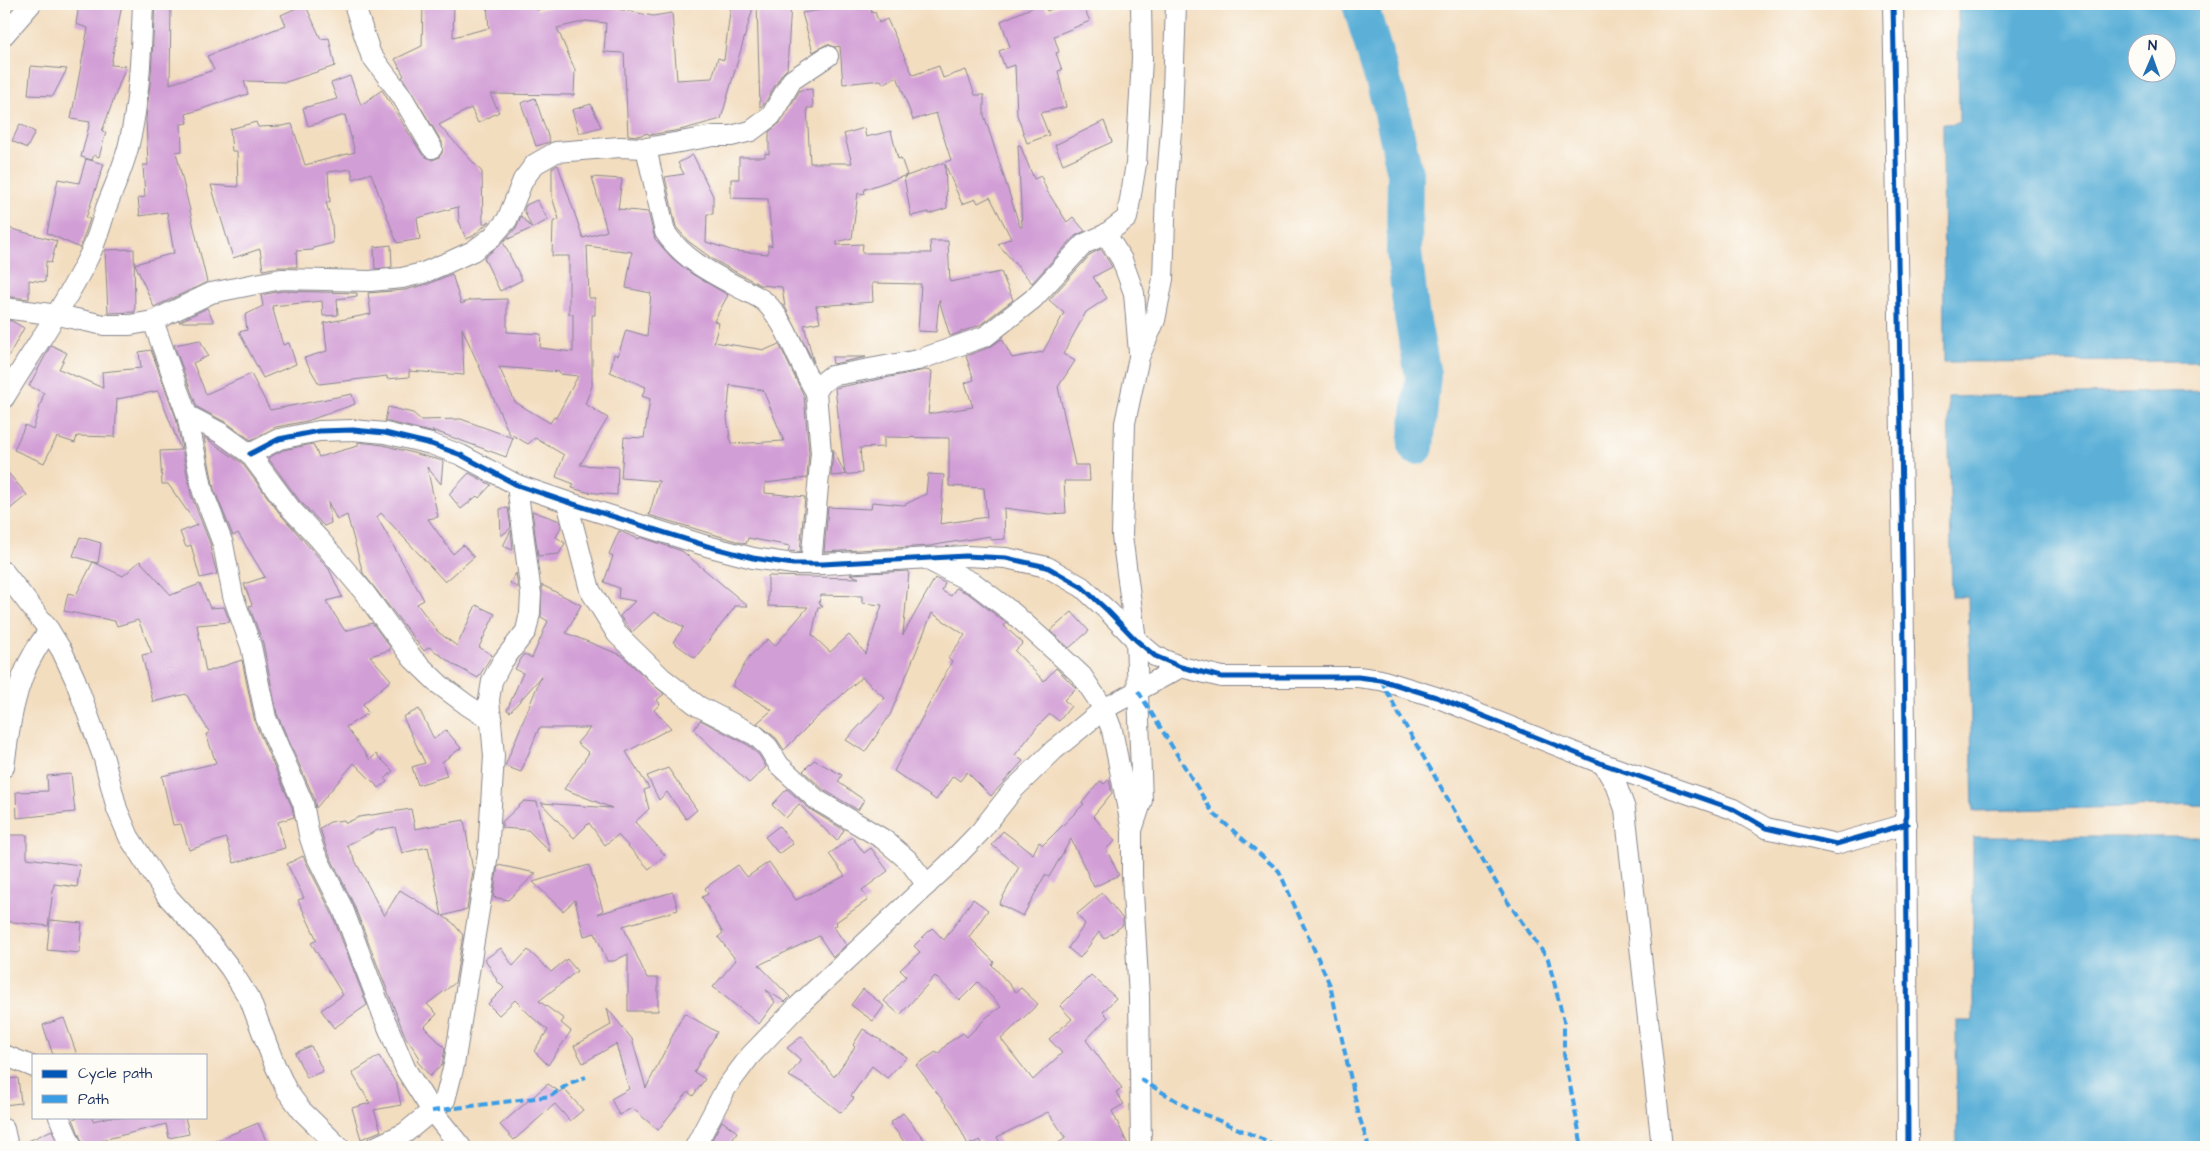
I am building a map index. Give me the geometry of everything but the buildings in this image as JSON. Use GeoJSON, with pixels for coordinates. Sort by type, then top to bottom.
{"type":"FeatureCollection","features":[{"type":"Feature","properties":{"kind":"street"},"geometry":{"type":"LineString","coordinates":[[4,35],[31,4]]}},
{"type":"Feature","properties":{"kind":"street"},"geometry":{"type":"LineString","coordinates":[[4,398],[33,350],[58,315],[89,256],[130,143],[139,75],[143,4]]}},
{"type":"Feature","properties":{"kind":"street"},"geometry":{"type":"LineString","coordinates":[[354,4],[371,54],[402,96],[432,148]]}},
{"type":"Feature","properties":{"kind":"street"},"geometry":{"type":"LineString","coordinates":[[816,392],[822,383],[831,376],[918,360],[986,336],[1033,299],[1084,244],[1106,234],[1127,218],[1136,164],[1142,59],[1140,4]]}},
{"type":"Feature","properties":{"kind":"street"},"geometry":{"type":"LineString","coordinates":[[1132,830],[1142,800],[1136,640],[1122,536],[1125,423],[1139,357],[1155,320],[1163,279],[1176,4]]}},
{"type":"Feature","properties":{"kind":"street"},"geometry":{"type":"LineString","coordinates":[[1893,4],[1903,461],[1908,1147]]}},
{"type":"Feature","properties":{"kind":"street"},"geometry":{"type":"LineString","coordinates":[[4,308],[58,315],[104,325],[130,325],[153,321],[211,293],[281,280],[370,280],[402,278],[423,273],[473,251],[492,237],[507,220],[523,180],[535,164],[556,152],[620,147],[646,148],[714,136],[731,136],[752,130],[771,116],[792,80],[828,56]]}},
{"type":"Feature","properties":{"kind":"street"},"geometry":{"type":"LineString","coordinates":[[646,148],[665,232],[672,242],[697,266],[763,301],[775,313],[806,377],[816,392],[821,453],[811,564]]}},
{"type":"Feature","properties":{"kind":"street"},"geometry":{"type":"LineString","coordinates":[[1106,234],[1122,260],[1134,293],[1139,357]]}},
{"type":"Feature","properties":{"kind":"street"},"geometry":{"type":"LineString","coordinates":[[153,321],[187,415],[203,492],[223,544],[233,596],[251,646],[266,718],[303,803],[309,835],[315,853],[343,909],[406,1070],[432,1111],[461,1147]]}},
{"type":"Feature","properties":{"kind":"street"},"geometry":{"type":"LineString","coordinates":[[187,415],[221,433],[250,454],[290,508],[364,592],[413,659],[440,685],[467,705],[482,714],[492,717]]}},
{"type":"Feature","properties":{"kind":"street"},"geometry":{"type":"LineString","coordinates":[[250,454],[279,439],[319,431],[353,430],[385,433],[431,444],[461,455],[517,485],[567,502],[706,546],[753,558],[793,564],[811,564],[966,556],[1006,558],[1047,566],[1082,587],[1155,656],[1181,667],[1222,677],[1358,677],[1381,680],[1436,696],[1603,764],[1733,809],[1766,828],[1836,844],[1907,824]]}},
{"type":"Feature","properties":{"kind":"street"},"geometry":{"type":"LineString","coordinates":[[375,1147],[405,1132],[445,1100],[454,1066],[488,854],[493,798],[494,756],[490,700],[492,681],[502,662],[526,631],[530,613],[530,594],[517,485]]}},
{"type":"Feature","properties":{"kind":"street"},"geometry":{"type":"LineString","coordinates":[[567,502],[590,590],[617,634],[662,678],[698,706],[755,735],[768,747],[779,765],[817,800],[883,839],[910,861],[927,885]]}},
{"type":"Feature","properties":{"kind":"street"},"geometry":{"type":"LineString","coordinates":[[926,559],[976,584],[1013,613],[1082,676],[1104,709],[1112,730],[1132,830],[1132,875],[1139,997],[1141,1147]]}},
{"type":"Feature","properties":{"kind":"street"},"geometry":{"type":"LineString","coordinates":[[4,572],[49,630],[62,651],[75,679],[104,759],[117,809],[129,837],[167,896],[230,968],[250,1000],[287,1091],[302,1111],[339,1147]]}},
{"type":"Feature","properties":{"kind":"street"},"geometry":{"type":"LineString","coordinates":[[4,767],[14,710],[24,675],[33,654],[49,630]]}},
{"type":"Feature","properties":{"kind":"street"},"geometry":{"type":"LineString","coordinates":[[695,1147],[726,1088],[750,1056],[796,1008],[927,885],[980,832],[1012,790],[1060,744],[1104,709],[1181,667]]}},
{"type":"Feature","properties":{"kind":"street"},"geometry":{"type":"LineString","coordinates":[[1603,764],[1617,787],[1625,810],[1662,1147]]}},
{"type":"Feature","properties":{"kind":"street"},"geometry":{"type":"LineString","coordinates":[[4,1055],[32,1066]]}},
{"type":"Feature","properties":{"kind":"street"},"geometry":{"type":"LineString","coordinates":[[59,1118],[72,1147]]}},
{"type":"Feature","properties":{"kind":"street"},"geometry":{"type":"LineString","coordinates":[[4,1129],[8,1147]]}},
{"type":"Feature","properties":{"kind":"water"},"geometry":{"type":"Polygon","coordinates":[[[1958,4],[2206,4],[2206,361],[1944,362],[1943,124],[1959,123],[1958,4]]]}},
{"type":"Feature","properties":{"kind":"water"},"geometry":{"type":"Polygon","coordinates":[[[2206,391],[2206,805],[1973,811],[1968,597],[1952,597],[1948,397],[2206,391]]]}},
{"type":"Feature","properties":{"kind":"water"},"geometry":{"type":"Polygon","coordinates":[[[1973,837],[2206,837],[2206,1147],[1957,1147],[1956,1021],[1973,1021],[1973,837]]]}},
{"type":"Feature","properties":{"kind":"waterway"},"geometry":{"type":"LineString","coordinates":[[1360,4],[1390,104],[1405,173],[1404,251],[1411,311],[1423,375],[1416,447]]}},
{"type":"Feature","properties":{"kind":"marked path"},"geometry":{"type":"LineString","coordinates":[[1381,680],[1505,898],[1548,959],[1564,1021],[1564,1054],[1582,1147]]}},
{"type":"Feature","properties":{"kind":"marked path"},"geometry":{"type":"LineString","coordinates":[[1138,691],[1213,813],[1279,871],[1330,985],[1359,1116],[1369,1147]]}},
{"type":"Feature","properties":{"kind":"marked path"},"geometry":{"type":"LineString","coordinates":[[432,1111],[551,1096],[570,1083],[586,1077]]}},
{"type":"Feature","properties":{"kind":"marked path"},"geometry":{"type":"LineString","coordinates":[[1140,1079],[1187,1107],[1262,1139],[1275,1147]]}},
{"type":"Feature","properties":{"kind":"cycle path"},"geometry":{"type":"LineString","coordinates":[[1893,4],[1903,576],[1908,1147]]}},
{"type":"Feature","properties":{"kind":"cycle path"},"geometry":{"type":"LineString","coordinates":[[250,454],[279,439],[319,431],[353,430],[385,433],[431,444],[461,455],[517,485],[567,502],[707,546],[753,558],[793,564],[823,564],[966,556],[1006,558],[1047,567],[1082,587],[1155,656],[1181,667],[1222,677],[1358,677],[1381,680],[1436,697],[1603,764],[1733,809],[1766,828],[1836,844],[1907,824]]}}]}
